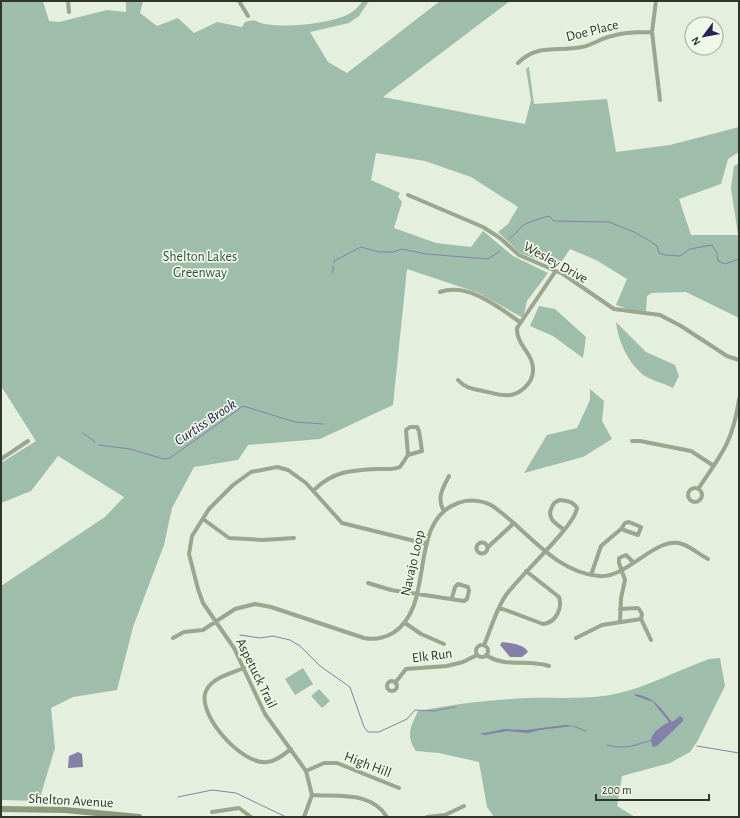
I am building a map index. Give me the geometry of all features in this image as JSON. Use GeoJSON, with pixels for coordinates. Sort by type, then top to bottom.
{"type":"FeatureCollection","features":[{"type":"Feature","properties":{"kind":"main road","name":"Shelton Avenue"},"geometry":{"type":"LineString","coordinates":[[1,809],[65,810],[139,817]]}},
{"type":"Feature","properties":{"kind":"street"},"geometry":{"type":"LineString","coordinates":[[68,1],[69,12]]}},
{"type":"Feature","properties":{"kind":"street"},"geometry":{"type":"LineString","coordinates":[[240,1],[248,16]]}},
{"type":"Feature","properties":{"kind":"street"},"geometry":{"type":"LineString","coordinates":[[656,1],[652,32],[660,100]]}},
{"type":"Feature","properties":{"kind":"street","name":"Doe Place"},"geometry":{"type":"LineString","coordinates":[[518,63],[527,55],[543,50],[571,49],[588,46],[611,36],[652,32]]}},
{"type":"Feature","properties":{"kind":"street","name":"Wesley Drive"},"geometry":{"type":"LineString","coordinates":[[408,195],[483,226],[500,238],[519,255],[555,272],[563,274],[614,309],[660,315],[681,326],[722,353],[739,360]]}},
{"type":"Feature","properties":{"kind":"street"},"geometry":{"type":"LineString","coordinates":[[458,380],[466,387],[505,396],[511,395],[525,388],[529,384],[533,370],[530,357],[518,338],[517,328],[555,272]]}},
{"type":"Feature","properties":{"kind":"street"},"geometry":{"type":"LineString","coordinates":[[440,292],[451,290],[478,296],[488,300],[520,322]]}},
{"type":"Feature","properties":{"kind":"street"},"geometry":{"type":"LineString","coordinates":[[698,489],[714,466],[733,432],[739,399]]}},
{"type":"Feature","properties":{"kind":"street"},"geometry":{"type":"LineString","coordinates":[[314,490],[325,480],[335,474],[360,470],[398,468],[403,465],[408,455],[405,432],[408,428],[417,427],[422,451],[408,455]]}},
{"type":"Feature","properties":{"kind":"street"},"geometry":{"type":"LineString","coordinates":[[1,459],[28,441]]}},
{"type":"Feature","properties":{"kind":"street"},"geometry":{"type":"LineString","coordinates":[[632,441],[640,441],[691,451],[714,466]]}},
{"type":"Feature","properties":{"kind":"street","name":"Aspetuck Trail"},"geometry":{"type":"LineString","coordinates":[[312,795],[306,770],[265,714],[234,648],[201,599],[190,554],[192,536],[203,518],[225,491],[243,477],[254,471],[277,467],[285,468],[314,490],[336,518],[342,523],[427,544]]}},
{"type":"Feature","properties":{"kind":"street"},"geometry":{"type":"LineString","coordinates":[[444,511],[440,503],[440,497],[449,476]]}},
{"type":"Feature","properties":{"kind":"street"},"geometry":{"type":"LineString","coordinates":[[484,645],[506,595],[564,530],[576,513],[577,508],[570,502],[560,500],[552,505],[549,514],[550,517],[564,530]]}},
{"type":"Feature","properties":{"kind":"street","name":"Navajo Loop"},"geometry":{"type":"LineString","coordinates":[[173,638],[184,632],[203,630],[235,609],[255,604],[271,607],[367,639],[386,636],[405,623],[413,610],[427,544],[433,525],[444,511],[462,501],[481,502],[497,510],[514,523],[544,551],[562,564],[576,571],[591,575],[600,576],[622,571],[633,562],[655,549],[671,543],[682,544],[708,559]]}},
{"type":"Feature","properties":{"kind":"street"},"geometry":{"type":"LineString","coordinates":[[203,518],[229,538],[263,540],[294,538]]}},
{"type":"Feature","properties":{"kind":"street"},"geometry":{"type":"LineString","coordinates":[[591,575],[601,546],[621,529],[625,523],[629,522],[641,527],[642,530],[638,535],[621,529]]}},
{"type":"Feature","properties":{"kind":"street"},"geometry":{"type":"LineString","coordinates":[[488,547],[514,523]]}},
{"type":"Feature","properties":{"kind":"street"},"geometry":{"type":"LineString","coordinates":[[620,622],[620,610],[625,580],[619,563],[619,558],[626,555],[633,562]]}},
{"type":"Feature","properties":{"kind":"street"},"geometry":{"type":"LineString","coordinates":[[500,608],[540,624],[546,624],[554,619],[560,607],[559,597],[526,571]]}},
{"type":"Feature","properties":{"kind":"street"},"geometry":{"type":"LineString","coordinates":[[368,584],[464,601],[467,599],[469,591],[468,587],[458,584],[455,587],[452,598]]}},
{"type":"Feature","properties":{"kind":"street"},"geometry":{"type":"LineString","coordinates":[[620,610],[637,608],[642,614],[641,619],[651,640]]}},
{"type":"Feature","properties":{"kind":"street"},"geometry":{"type":"LineString","coordinates":[[576,638],[602,625],[641,619]]}},
{"type":"Feature","properties":{"kind":"street"},"geometry":{"type":"LineString","coordinates":[[405,623],[421,634],[444,644]]}},
{"type":"Feature","properties":{"kind":"street"},"geometry":{"type":"LineString","coordinates":[[484,645],[478,646],[476,650],[477,655],[482,657],[486,656],[502,662],[537,663],[549,666]]}},
{"type":"Feature","properties":{"kind":"street"},"geometry":{"type":"LineString","coordinates":[[484,645],[488,651],[486,656]]}},
{"type":"Feature","properties":{"kind":"street","name":"Elk Run"},"geometry":{"type":"LineString","coordinates":[[395,683],[406,669],[442,667],[463,662],[477,655]]}},
{"type":"Feature","properties":{"kind":"street"},"geometry":{"type":"LineString","coordinates":[[244,668],[217,679],[210,685],[203,697],[204,704],[209,714],[232,747],[256,760],[266,763],[291,749]]}},
{"type":"Feature","properties":{"kind":"street","name":"High Hill"},"geometry":{"type":"LineString","coordinates":[[306,770],[324,763],[337,763],[399,788]]}},
{"type":"Feature","properties":{"kind":"street"},"geometry":{"type":"LineString","coordinates":[[304,817],[312,795],[359,797],[376,804],[387,817]]}},
{"type":"Feature","properties":{"kind":"street"},"geometry":{"type":"LineString","coordinates":[[427,817],[445,815],[464,806]]}},
{"type":"Feature","properties":{"kind":"street"},"geometry":{"type":"LineString","coordinates":[[212,812],[239,808],[251,817]]}},
{"type":"Feature","properties":{"kind":"green space","name":"Shelton Lakes Greenway"},"geometry":{"type":"Polygon","coordinates":[[[1,1],[43,1],[49,21],[59,22],[107,10],[126,12],[126,1],[143,1],[140,13],[157,26],[178,18],[194,33],[217,22],[242,27],[245,22],[254,20],[274,25],[303,25],[318,23],[344,16],[356,9],[363,1],[369,1],[359,16],[349,23],[310,32],[328,62],[347,73],[440,1],[510,1],[383,97],[525,124],[531,100],[526,69],[529,67],[534,104],[607,99],[616,152],[670,145],[739,127],[739,152],[728,159],[721,184],[679,199],[691,235],[738,235],[731,188],[734,166],[739,163],[739,318],[686,292],[652,293],[647,296],[646,311],[630,310],[616,305],[627,279],[596,260],[570,249],[558,267],[520,253],[498,232],[508,224],[518,207],[471,177],[425,161],[376,153],[371,180],[400,193],[398,197],[402,202],[394,228],[436,243],[471,247],[483,231],[513,256],[548,273],[527,301],[523,318],[479,293],[407,269],[393,405],[320,439],[248,445],[238,460],[194,467],[172,508],[164,545],[133,627],[117,690],[73,697],[51,708],[55,748],[39,801],[1,800],[1,586],[105,517],[124,497],[58,456],[31,491],[1,503],[1,463],[36,441],[1,386],[1,1]]]}},
{"type":"Feature","properties":{"kind":"green space"},"geometry":{"type":"Polygon","coordinates":[[[539,306],[555,309],[586,337],[583,358],[553,336],[530,326],[539,306]]]}},
{"type":"Feature","properties":{"kind":"green space"},"geometry":{"type":"Polygon","coordinates":[[[616,322],[646,352],[675,365],[679,376],[673,388],[649,378],[637,369],[624,350],[616,322]]]}},
{"type":"Feature","properties":{"kind":"green space"},"geometry":{"type":"Polygon","coordinates":[[[590,389],[604,401],[602,421],[612,439],[583,457],[524,473],[547,435],[577,428],[590,400],[590,389]]]}},
{"type":"Feature","properties":{"kind":"green space"},"geometry":{"type":"Polygon","coordinates":[[[720,658],[725,686],[697,742],[690,752],[670,763],[622,776],[617,806],[635,817],[494,817],[487,807],[479,762],[439,753],[416,751],[411,741],[411,726],[418,711],[459,704],[499,700],[604,696],[627,691],[651,683],[709,659],[720,658]]]}},
{"type":"Feature","properties":{"kind":"green space"},"geometry":{"type":"Polygon","coordinates":[[[303,668],[313,684],[295,695],[285,679],[303,668]]]}},
{"type":"Feature","properties":{"kind":"green space"},"geometry":{"type":"Polygon","coordinates":[[[319,689],[330,701],[322,708],[311,696],[319,689]]]}},
{"type":"Feature","properties":{"kind":"shaded area"},"geometry":{"type":"Polygon","coordinates":[[[502,642],[513,643],[523,647],[528,652],[522,657],[510,657],[500,645],[502,642]]]}},
{"type":"Feature","properties":{"kind":"shaded area"},"geometry":{"type":"Polygon","coordinates":[[[634,694],[641,695],[651,700],[660,708],[672,722],[680,716],[683,718],[683,721],[657,746],[653,747],[651,743],[653,735],[658,729],[669,722],[653,702],[634,694]]]}},
{"type":"Feature","properties":{"kind":"shaded area"},"geometry":{"type":"Polygon","coordinates":[[[565,725],[573,726],[528,733],[507,731],[485,735],[479,733],[504,729],[526,730],[565,725]]]}},
{"type":"Feature","properties":{"kind":"shaded area"},"geometry":{"type":"Polygon","coordinates":[[[78,752],[82,754],[83,767],[68,768],[69,756],[78,752]]]}},
{"type":"Feature","properties":{"kind":"waterway"},"geometry":{"type":"LineString","coordinates":[[509,239],[522,226],[549,216],[554,221],[609,222],[634,232],[650,241],[657,246],[659,253],[665,255],[680,256],[690,249],[712,245],[717,253],[718,261],[725,264],[739,259]]}},
{"type":"Feature","properties":{"kind":"waterway"},"geometry":{"type":"LineString","coordinates":[[334,263],[334,261],[361,247],[379,252],[393,252],[402,249],[426,254],[488,259],[500,251]]}},
{"type":"Feature","properties":{"kind":"waterway"},"geometry":{"type":"LineString","coordinates":[[333,266],[333,273]]}},
{"type":"Feature","properties":{"kind":"waterway","name":"Curtiss Brook"},"geometry":{"type":"LineString","coordinates":[[99,445],[130,449],[164,459],[170,458],[243,406],[295,422],[323,424]]}},
{"type":"Feature","properties":{"kind":"waterway","name":"Curtiss Brook"},"geometry":{"type":"LineString","coordinates":[[83,433],[95,442]]}},
{"type":"Feature","properties":{"kind":"waterway"},"geometry":{"type":"LineString","coordinates":[[240,635],[260,638],[273,636],[290,640],[300,646],[320,666],[350,687],[364,727],[368,732],[379,732],[407,719],[415,710],[434,711],[455,707]]}},
{"type":"Feature","properties":{"kind":"waterway"},"geometry":{"type":"LineString","coordinates":[[573,726],[586,731]]}},
{"type":"Feature","properties":{"kind":"waterway"},"geometry":{"type":"LineString","coordinates":[[607,745],[625,747],[652,740]]}},
{"type":"Feature","properties":{"kind":"waterway"},"geometry":{"type":"LineString","coordinates":[[697,746],[739,753]]}},
{"type":"Feature","properties":{"kind":"waterway"},"geometry":{"type":"LineString","coordinates":[[178,797],[212,790],[236,793],[286,817]]}}]}
